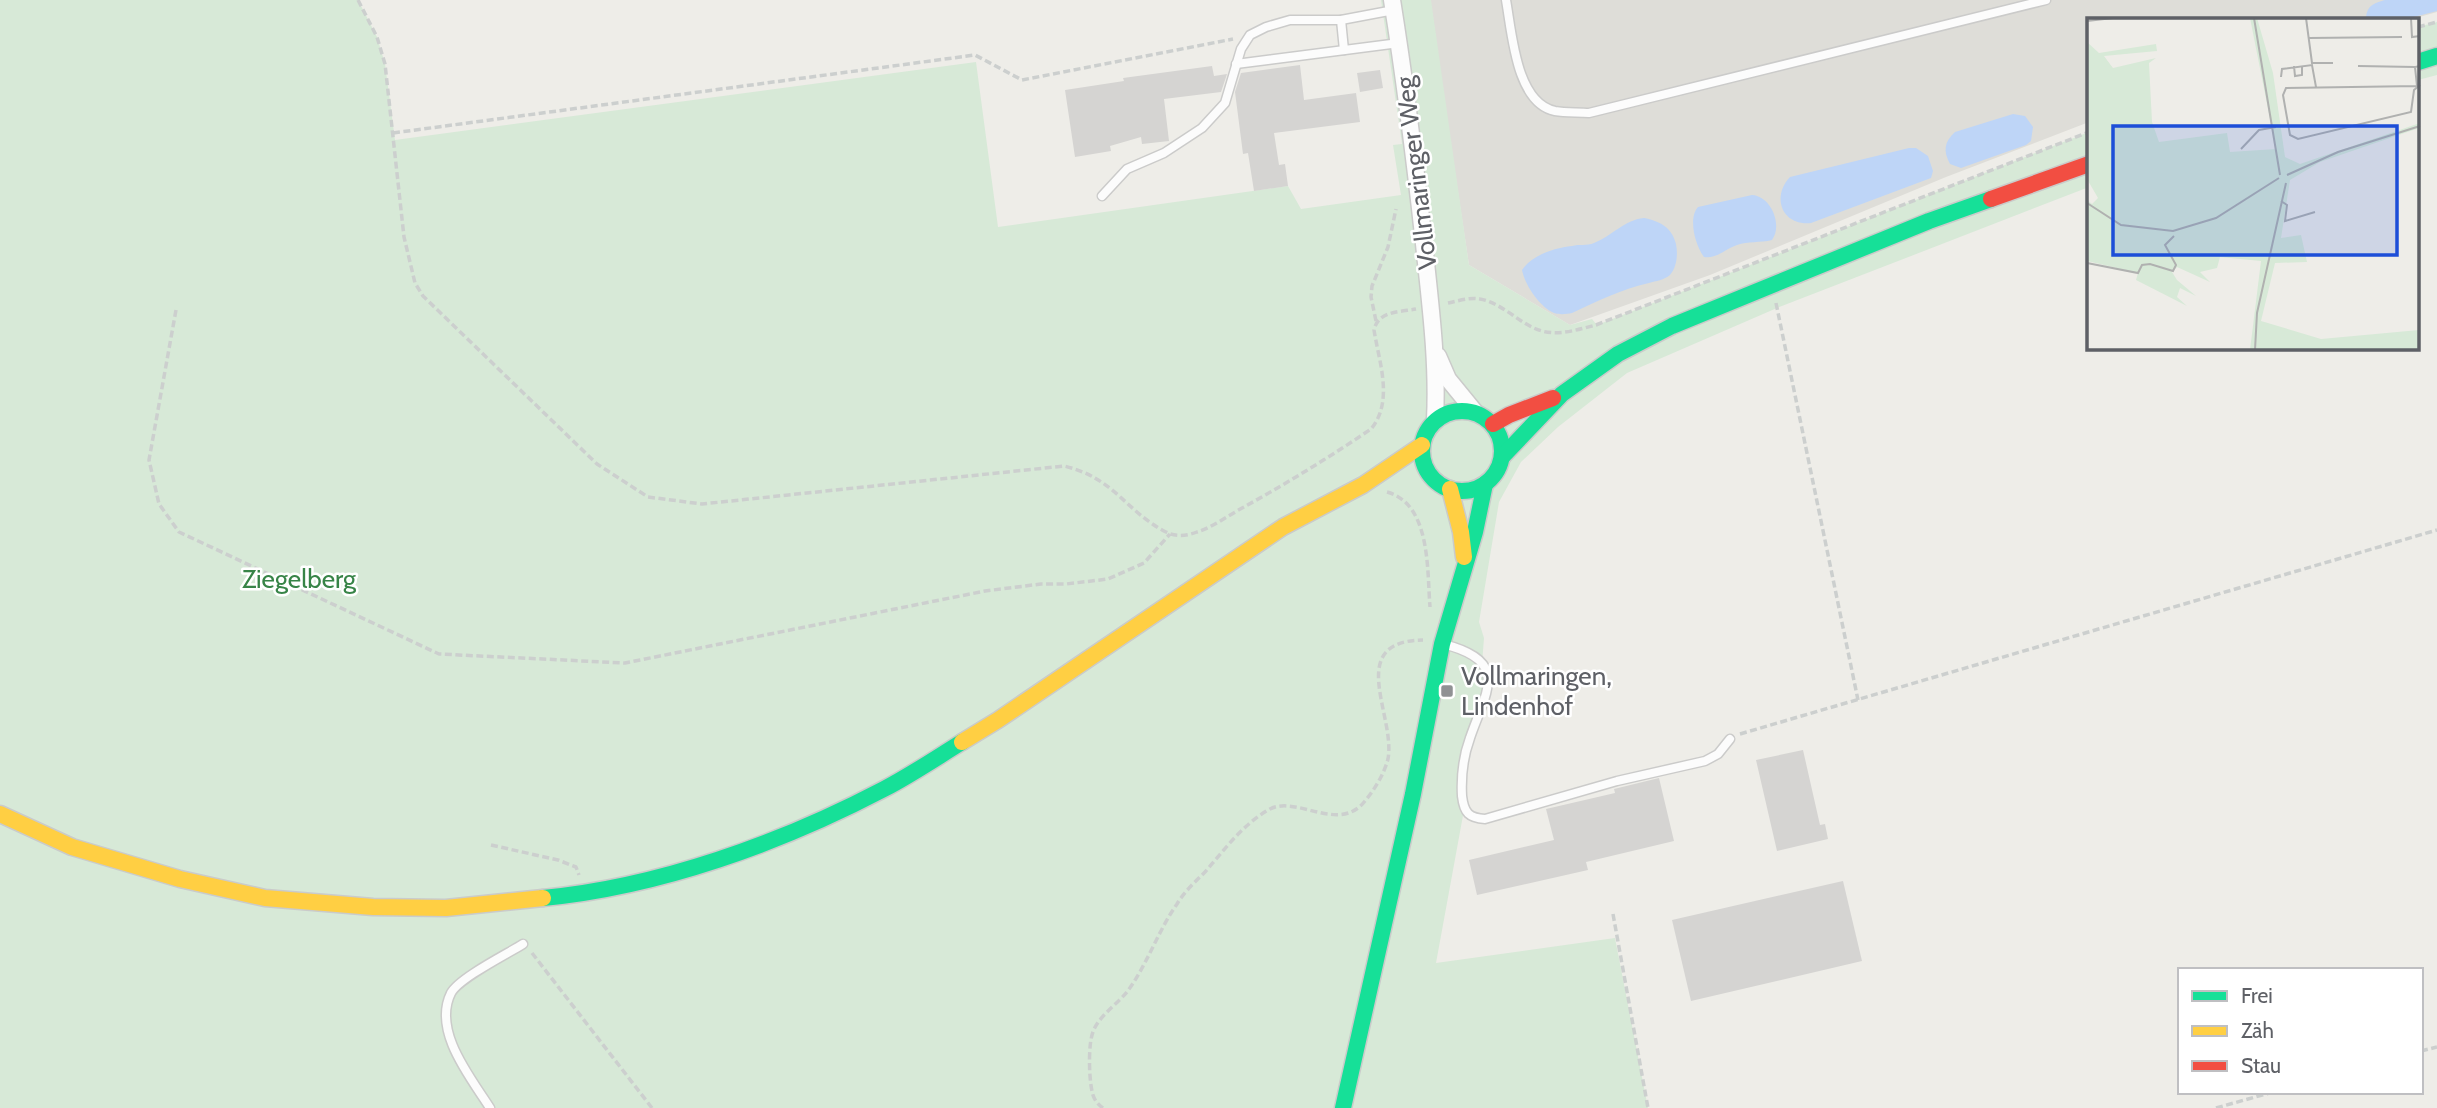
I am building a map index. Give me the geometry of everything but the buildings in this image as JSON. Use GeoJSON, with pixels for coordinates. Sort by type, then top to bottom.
{"type":"FeatureCollection","features":[{"type":"Feature","properties":{"kind":"street","name":"Vollmaringer Weg"},"geometry":{"type":"LineString","coordinates":[[1393,5],[1410,111],[1431,306],[1435,347],[1435,420]]}},
{"type":"Feature","properties":{"kind":"street"},"geometry":{"type":"LineString","coordinates":[[2420,60],[2437,56]]}},
{"type":"Feature","properties":{"kind":"street"},"geometry":{"type":"LineString","coordinates":[[1503,456],[1562,394],[1618,354],[1672,326],[1929,221],[2087,165]]}},
{"type":"Feature","properties":{"kind":"street","name":"Vollmaringer Weg"},"geometry":{"type":"LineString","coordinates":[[1435,347],[1448,379],[1475,412]]}},
{"type":"Feature","properties":{"kind":"street"},"geometry":{"type":"LineString","coordinates":[[1493,424],[1562,394]]}},
{"type":"Feature","properties":{"kind":"street"},"geometry":{"type":"LineString","coordinates":[[1449,412],[1475,412],[1493,424],[1503,444],[1500,467],[1485,484],[1468,491],[1450,489],[1438,483],[1424,464],[1422,445],[1425,435],[1435,420],[1449,412]]}},
{"type":"Feature","properties":{"kind":"street"},"geometry":{"type":"LineString","coordinates":[[0,814],[72,847],[180,879],[265,898],[373,908],[446,908],[587,894],[660,876],[776,839],[885,789],[998,720],[1283,527],[1363,485],[1422,445]]}},
{"type":"Feature","properties":{"kind":"street"},"geometry":{"type":"LineString","coordinates":[[1363,485],[1429,473]]}},
{"type":"Feature","properties":{"kind":"street"},"geometry":{"type":"LineString","coordinates":[[1343,1108],[1413,794],[1442,644],[1475,533],[1485,484]]}},
{"type":"Feature","properties":{"kind":"street"},"geometry":{"type":"LineString","coordinates":[[1450,489],[1461,532],[1465,563]]}},
{"type":"Feature","properties":{"kind":"lane"},"geometry":{"type":"LineString","coordinates":[[1506,0],[1520,73],[1532,97],[1553,111],[1589,113],[2046,0]]}},
{"type":"Feature","properties":{"kind":"lane"},"geometry":{"type":"LineString","coordinates":[[1102,196],[1127,169],[1164,153],[1202,128],[1224,103],[1241,49],[1250,35],[1290,20],[1342,20],[1393,5]]}},
{"type":"Feature","properties":{"kind":"lane"},"geometry":{"type":"LineString","coordinates":[[1342,20],[1344,50]]}},
{"type":"Feature","properties":{"kind":"lane"},"geometry":{"type":"LineString","coordinates":[[1236,64],[1399,43]]}},
{"type":"Feature","properties":{"kind":"lane"},"geometry":{"type":"LineString","coordinates":[[1442,644],[1472,654],[1488,674],[1489,688],[1469,739],[1462,769],[1464,810],[1475,818],[1485,819],[1617,781],[1705,761],[1718,754],[1730,739]]}},
{"type":"Feature","properties":{"kind":"lane"},"geometry":{"type":"LineString","coordinates":[[490,1108],[454,1052],[446,1016],[452,992],[474,973],[523,944]]}},
{"type":"Feature","properties":{"kind":"path"},"geometry":{"type":"LineString","coordinates":[[358,0],[377,37],[385,64],[405,247],[415,282],[423,296],[597,464],[648,497],[702,504],[1064,466],[1083,470],[1108,485],[1152,524],[1170,534],[1185,536],[1200,531],[1279,487],[1371,429],[1380,419],[1384,389],[1371,298],[1372,286],[1388,247],[1396,209]]}},
{"type":"Feature","properties":{"kind":"path"},"geometry":{"type":"LineString","coordinates":[[2420,26],[2437,22]]}},
{"type":"Feature","properties":{"kind":"path"},"geometry":{"type":"LineString","coordinates":[[393,133],[975,55],[1022,80],[1250,35]]}},
{"type":"Feature","properties":{"kind":"path"},"geometry":{"type":"LineString","coordinates":[[1376,321],[1384,315],[1478,298],[1493,303],[1517,320],[1545,332],[1571,331],[1596,325],[2087,133]]}},
{"type":"Feature","properties":{"kind":"path"},"geometry":{"type":"LineString","coordinates":[[1772,284],[1858,701]]}},
{"type":"Feature","properties":{"kind":"path"},"geometry":{"type":"LineString","coordinates":[[176,310],[149,460],[159,504],[179,532],[439,654],[625,663],[985,591],[1108,579],[1143,564],[1170,534]]}},
{"type":"Feature","properties":{"kind":"path"},"geometry":{"type":"LineString","coordinates":[[1363,485],[1398,495],[1422,526],[1430,612]]}},
{"type":"Feature","properties":{"kind":"path"},"geometry":{"type":"LineString","coordinates":[[1730,739],[2437,530]]}},
{"type":"Feature","properties":{"kind":"path"},"geometry":{"type":"LineString","coordinates":[[1103,1108],[1091,1091],[1090,1042],[1093,1030],[1128,990],[1177,903],[1248,823],[1273,807],[1297,807],[1328,815],[1346,813],[1363,804],[1377,784],[1388,759],[1387,720],[1377,676],[1379,663],[1386,653],[1408,641],[1421,640],[1442,644]]}},
{"type":"Feature","properties":{"kind":"path"},"geometry":{"type":"LineString","coordinates":[[491,845],[558,860]]}},
{"type":"Feature","properties":{"kind":"path"},"geometry":{"type":"LineString","coordinates":[[1613,914],[1648,1108]]}},
{"type":"Feature","properties":{"kind":"path"},"geometry":{"type":"LineString","coordinates":[[523,944],[549,973],[652,1108]]}},
{"type":"Feature","properties":{"kind":"path"},"geometry":{"type":"LineString","coordinates":[[2216,1108],[2266,1094]]}},
{"type":"Feature","properties":{"kind":"shaded area"},"geometry":{"type":"Polygon","coordinates":[[[1429,0],[2437,0],[2437,12],[2416,18],[2087,18],[2087,123],[1946,177],[1710,275],[1570,325],[1469,265],[1429,0]]]}},
{"type":"Feature","properties":{"kind":"green space","name":"Ziegelberg"},"geometry":{"type":"Polygon","coordinates":[[[0,0],[358,0],[377,37],[385,64],[395,140],[976,62],[998,227],[1288,186],[1301,209],[1401,195],[1393,145],[1402,144],[1381,0],[1431,0],[1469,265],[1570,325],[1592,319],[1597,325],[2087,133],[2087,188],[1777,308],[1627,373],[1558,427],[1521,462],[1499,502],[1479,622],[1484,638],[1482,664],[1488,674],[1462,769],[1464,810],[1436,963],[1615,938],[1648,1108],[0,1108],[0,0]]]}},
{"type":"Feature","properties":{"kind":"green space"},"geometry":{"type":"Polygon","coordinates":[[[2437,22],[2437,75],[2420,79],[2420,26],[2437,22]]]}},
{"type":"Feature","properties":{"kind":"water"},"geometry":{"type":"Polygon","coordinates":[[[2437,0],[2437,11],[2410,18],[2366,18],[2367,11],[2377,2],[2437,0]]]}},
{"type":"Feature","properties":{"kind":"water"},"geometry":{"type":"Polygon","coordinates":[[[2013,114],[2025,116],[2033,127],[2031,141],[2026,145],[1961,168],[1950,164],[1946,147],[1955,132],[2013,114]]]}},
{"type":"Feature","properties":{"kind":"water"},"geometry":{"type":"Polygon","coordinates":[[[1916,148],[1928,156],[1933,171],[1931,178],[1811,223],[1793,220],[1783,209],[1781,193],[1790,177],[1916,148]]]}},
{"type":"Feature","properties":{"kind":"water"},"geometry":{"type":"Polygon","coordinates":[[[1752,195],[1765,200],[1773,212],[1776,227],[1772,240],[1741,244],[1717,255],[1704,257],[1698,246],[1693,224],[1698,207],[1752,195]]]}},
{"type":"Feature","properties":{"kind":"water"},"geometry":{"type":"Polygon","coordinates":[[[1644,218],[1664,226],[1674,238],[1676,260],[1668,277],[1620,292],[1568,314],[1554,313],[1543,305],[1526,282],[1522,270],[1544,253],[1558,248],[1594,243],[1630,222],[1644,218]]]}},
{"type":"Feature","properties":{"kind":"traffic: fast"},"geometry":{"type":"LineString","coordinates":[[2420,61],[2437,56]]}},
{"type":"Feature","properties":{"kind":"traffic: fast"},"geometry":{"type":"LineString","coordinates":[[1503,456],[1562,394],[1618,354],[1672,326],[1929,221],[1991,199]]}},
{"type":"Feature","properties":{"kind":"traffic: fast"},"geometry":{"type":"LineString","coordinates":[[1454,411],[1470,411],[1484,417],[1496,429],[1502,443],[1502,451],[1502,459],[1496,473],[1484,485],[1470,491],[1454,491],[1440,485],[1428,473],[1422,459],[1422,443],[1428,429],[1440,417],[1454,411]]}},
{"type":"Feature","properties":{"kind":"traffic: fast"},"geometry":{"type":"LineString","coordinates":[[1343,1108],[1413,794],[1442,644],[1475,532],[1485,484]]}},
{"type":"Feature","properties":{"kind":"traffic: fast"},"geometry":{"type":"LineString","coordinates":[[543,898],[631,884],[718,860],[761,844],[845,809],[914,772],[962,742]]}},
{"type":"Feature","properties":{"kind":"traffic: slow"},"geometry":{"type":"LineString","coordinates":[[962,742],[1283,527],[1363,485],[1422,445]]}},
{"type":"Feature","properties":{"kind":"traffic: slow"},"geometry":{"type":"LineString","coordinates":[[1450,489],[1461,532],[1464,557]]}},
{"type":"Feature","properties":{"kind":"traffic: slow"},"geometry":{"type":"LineString","coordinates":[[0,814],[72,847],[180,879],[265,898],[373,907],[446,908],[543,898]]}},
{"type":"Feature","properties":{"kind":"traffic: jam"},"geometry":{"type":"LineString","coordinates":[[1991,199],[2087,165]]}},
{"type":"Feature","properties":{"kind":"traffic: jam"},"geometry":{"type":"LineString","coordinates":[[1493,424],[1553,398]]}},
{"type":"Feature","properties":{"kind":"place","name":"Vollmaringen, Lindenhof"},"geometry":{"type":"Point","coordinates":[1447,691]}}]}
